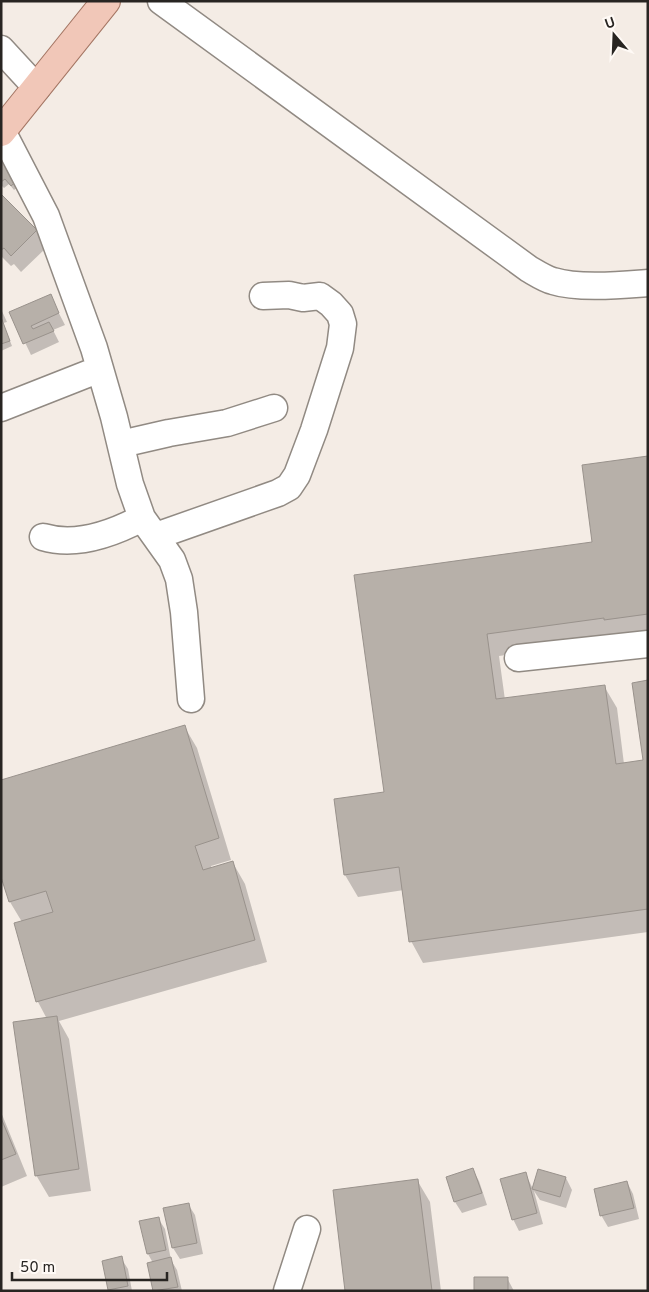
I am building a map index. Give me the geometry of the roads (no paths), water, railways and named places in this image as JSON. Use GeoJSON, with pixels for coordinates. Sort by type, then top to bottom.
{"type":"FeatureCollection","features":[{"type":"Feature","properties":{"kind":"main road"},"geometry":{"type":"LineString","coordinates":[[2,131],[106,1]]}},
{"type":"Feature","properties":{"kind":"street"},"geometry":{"type":"LineString","coordinates":[[161,1],[528,269],[553,282],[606,286],[648,283]]}},
{"type":"Feature","properties":{"kind":"street"},"geometry":{"type":"LineString","coordinates":[[1,49],[37,88]]}},
{"type":"Feature","properties":{"kind":"street"},"geometry":{"type":"LineString","coordinates":[[2,131],[46,216],[94,348],[130,484],[149,527],[172,560],[179,579],[184,612],[191,699]]}},
{"type":"Feature","properties":{"kind":"street"},"geometry":{"type":"LineString","coordinates":[[43,537],[57,541],[84,539],[128,526],[149,527],[278,493],[289,487],[297,475],[314,430],[340,348],[343,324],[341,316],[331,304],[320,296],[303,298],[263,296]]}},
{"type":"Feature","properties":{"kind":"street"},"geometry":{"type":"LineString","coordinates":[[1,408],[100,369]]}},
{"type":"Feature","properties":{"kind":"street"},"geometry":{"type":"LineString","coordinates":[[120,444],[227,423],[274,408]]}},
{"type":"Feature","properties":{"kind":"street"},"geometry":{"type":"LineString","coordinates":[[518,658],[648,644]]}},
{"type":"Feature","properties":{"kind":"street"},"geometry":{"type":"LineString","coordinates":[[287,1291],[307,1229]]}}]}
